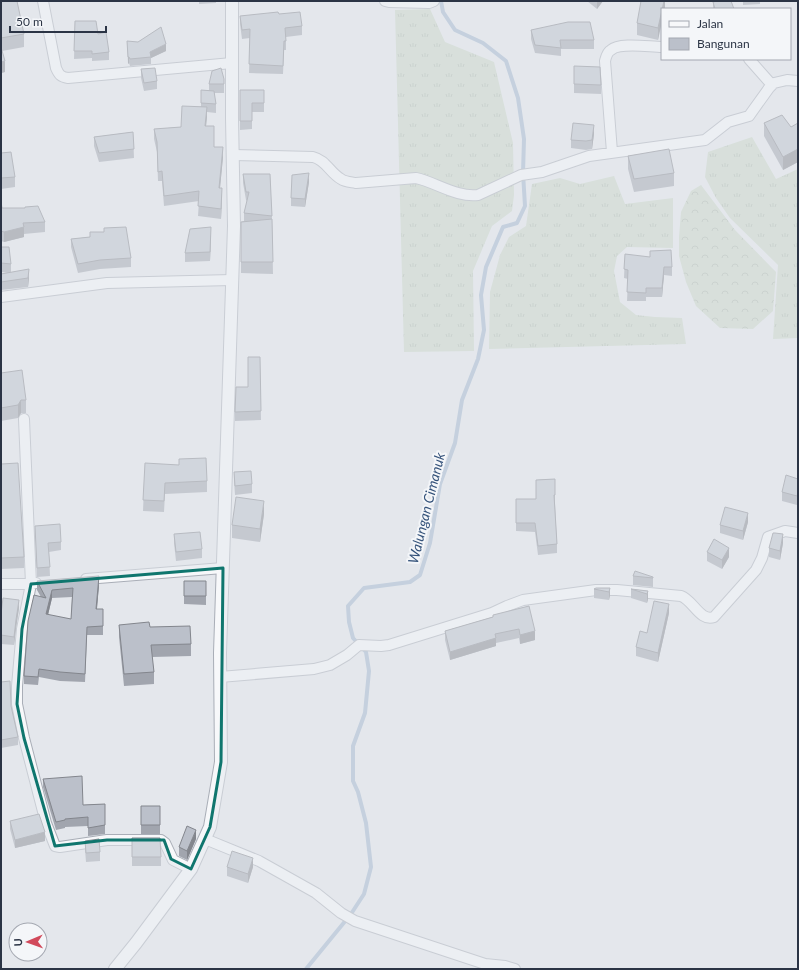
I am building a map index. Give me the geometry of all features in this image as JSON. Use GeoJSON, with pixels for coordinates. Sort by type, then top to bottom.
{"type":"FeatureCollection","features":[{"type":"Feature","properties":{"kind":"street"},"geometry":{"type":"LineString","coordinates":[[43,1],[56,68],[62,77],[68,78],[232,63]]}},
{"type":"Feature","properties":{"kind":"street"},"geometry":{"type":"LineString","coordinates":[[115,969],[191,868],[210,827],[221,762],[220,676],[234,226],[232,1]]}},
{"type":"Feature","properties":{"kind":"street"},"geometry":{"type":"LineString","coordinates":[[385,1],[434,1]]}},
{"type":"Feature","properties":{"kind":"street"},"geometry":{"type":"LineString","coordinates":[[612,152],[605,61],[607,53],[610,50],[621,46],[661,47]]}},
{"type":"Feature","properties":{"kind":"street"},"geometry":{"type":"LineString","coordinates":[[749,60],[772,85]]}},
{"type":"Feature","properties":{"kind":"street"},"geometry":{"type":"LineString","coordinates":[[233,155],[313,157],[321,160],[340,179],[348,182],[356,183],[416,178],[468,196],[478,194],[521,175],[542,172],[589,156],[705,140],[728,122],[749,116],[772,85],[779,81],[798,81]]}},
{"type":"Feature","properties":{"kind":"street"},"geometry":{"type":"LineString","coordinates":[[1,297],[107,283],[232,280]]}},
{"type":"Feature","properties":{"kind":"street"},"geometry":{"type":"LineString","coordinates":[[24,419],[31,584],[22,629],[17,704],[24,738],[46,823],[55,846],[107,840],[161,840],[165,843],[172,859],[191,868]]}},
{"type":"Feature","properties":{"kind":"street"},"geometry":{"type":"LineString","coordinates":[[220,676],[314,669],[330,665],[359,645],[389,645],[492,613],[523,600],[596,590],[617,590],[681,596],[704,616],[711,618],[714,617],[756,570],[762,558],[767,540],[775,535],[787,531],[798,533]]}},
{"type":"Feature","properties":{"kind":"street"},"geometry":{"type":"LineString","coordinates":[[77,580],[223,568]]}},
{"type":"Feature","properties":{"kind":"street"},"geometry":{"type":"LineString","coordinates":[[1,584],[31,584],[46,582]]}},
{"type":"Feature","properties":{"kind":"street"},"geometry":{"type":"LineString","coordinates":[[205,839],[259,861],[316,893],[341,913],[355,921],[485,964],[505,966],[514,969]]}},
{"type":"Feature","properties":{"kind":"highlighted area"},"geometry":{"type":"Polygon","coordinates":[[[223,568],[221,762],[210,827],[191,869],[171,859],[164,840],[107,840],[55,846],[24,738],[17,704],[22,629],[31,584],[223,568]]]}},
{"type":"Feature","properties":{"kind":"green space"},"geometry":{"type":"Polygon","coordinates":[[[430,9],[445,42],[494,62],[513,143],[514,195],[512,211],[492,226],[473,271],[474,351],[404,352],[395,10],[430,9]]]}},
{"type":"Feature","properties":{"kind":"green space"},"geometry":{"type":"Polygon","coordinates":[[[752,137],[776,179],[798,169],[798,338],[773,339],[778,265],[730,218],[716,198],[705,177],[708,152],[752,137]]]}},
{"type":"Feature","properties":{"kind":"green space"},"geometry":{"type":"Polygon","coordinates":[[[614,176],[625,204],[673,198],[673,248],[627,247],[617,256],[614,271],[620,302],[636,315],[682,318],[686,344],[489,349],[490,292],[500,255],[509,237],[526,226],[532,184],[560,178],[580,184],[614,176]]]}},
{"type":"Feature","properties":{"kind":"green space"},"geometry":{"type":"Polygon","coordinates":[[[701,185],[735,230],[776,272],[773,311],[753,329],[720,328],[696,306],[686,282],[679,256],[681,212],[691,191],[701,185]]]}},
{"type":"Feature","properties":{"kind":"building"},"geometry":{"type":"Polygon","coordinates":[[[1,1],[17,1],[24,34],[1,38],[1,1]]]}},
{"type":"Feature","properties":{"kind":"building"},"geometry":{"type":"Polygon","coordinates":[[[641,1],[664,1],[662,8],[661,8],[658,28],[637,23],[641,1]]]}},
{"type":"Feature","properties":{"kind":"building"},"geometry":{"type":"Polygon","coordinates":[[[731,1],[734,8],[715,8],[713,2],[731,1]]]}},
{"type":"Feature","properties":{"kind":"building"},"geometry":{"type":"Polygon","coordinates":[[[278,12],[279,14],[300,12],[302,26],[285,28],[286,41],[284,41],[283,66],[249,64],[250,29],[242,30],[240,16],[278,12]]]}},
{"type":"Feature","properties":{"kind":"building"},"geometry":{"type":"Polygon","coordinates":[[[75,21],[96,21],[98,34],[106,32],[109,52],[92,54],[92,51],[74,51],[75,21]]]}},
{"type":"Feature","properties":{"kind":"building"},"geometry":{"type":"Polygon","coordinates":[[[568,22],[590,22],[594,40],[560,40],[561,48],[535,45],[531,30],[568,22]]]}},
{"type":"Feature","properties":{"kind":"building"},"geometry":{"type":"Polygon","coordinates":[[[161,27],[166,44],[150,52],[151,57],[130,59],[128,57],[127,41],[138,42],[161,27]]]}},
{"type":"Feature","properties":{"kind":"building"},"geometry":{"type":"Polygon","coordinates":[[[1,47],[5,61],[1,62],[1,47]]]}},
{"type":"Feature","properties":{"kind":"building"},"geometry":{"type":"Polygon","coordinates":[[[574,66],[600,67],[601,85],[574,84],[574,66]]]}},
{"type":"Feature","properties":{"kind":"building"},"geometry":{"type":"Polygon","coordinates":[[[155,68],[157,81],[144,83],[141,69],[155,68]]]}},
{"type":"Feature","properties":{"kind":"building"},"geometry":{"type":"Polygon","coordinates":[[[221,68],[224,84],[209,84],[212,71],[221,68]]]}},
{"type":"Feature","properties":{"kind":"building"},"geometry":{"type":"Polygon","coordinates":[[[201,90],[214,91],[216,104],[201,103],[201,90]]]}},
{"type":"Feature","properties":{"kind":"building"},"geometry":{"type":"Polygon","coordinates":[[[240,90],[264,90],[264,103],[252,103],[252,121],[240,121],[240,90]]]}},
{"type":"Feature","properties":{"kind":"building"},"geometry":{"type":"Polygon","coordinates":[[[182,106],[207,107],[205,126],[214,126],[214,147],[223,147],[219,188],[222,188],[221,209],[198,206],[199,191],[164,196],[162,171],[158,172],[157,142],[154,129],[181,127],[182,106]]]}},
{"type":"Feature","properties":{"kind":"building"},"geometry":{"type":"Polygon","coordinates":[[[782,115],[791,127],[798,123],[798,149],[783,157],[764,123],[782,115]]]}},
{"type":"Feature","properties":{"kind":"building"},"geometry":{"type":"Polygon","coordinates":[[[573,123],[594,125],[592,140],[571,140],[573,123]]]}},
{"type":"Feature","properties":{"kind":"building"},"geometry":{"type":"Polygon","coordinates":[[[133,132],[134,149],[99,153],[94,137],[133,132]]]}},
{"type":"Feature","properties":{"kind":"building"},"geometry":{"type":"Polygon","coordinates":[[[669,149],[674,173],[634,179],[628,156],[669,149]]]}},
{"type":"Feature","properties":{"kind":"building"},"geometry":{"type":"Polygon","coordinates":[[[11,152],[15,177],[1,178],[1,153],[11,152]]]}},
{"type":"Feature","properties":{"kind":"building"},"geometry":{"type":"Polygon","coordinates":[[[309,173],[305,199],[291,198],[292,175],[309,173]]]}},
{"type":"Feature","properties":{"kind":"building"},"geometry":{"type":"Polygon","coordinates":[[[243,174],[270,174],[272,216],[244,213],[249,192],[246,192],[243,174]]]}},
{"type":"Feature","properties":{"kind":"building"},"geometry":{"type":"Polygon","coordinates":[[[1,202],[2,208],[25,208],[38,206],[45,222],[23,223],[24,227],[4,232],[1,231],[1,202]]]}},
{"type":"Feature","properties":{"kind":"building"},"geometry":{"type":"Polygon","coordinates":[[[272,219],[273,262],[241,262],[241,222],[272,219]]]}},
{"type":"Feature","properties":{"kind":"building"},"geometry":{"type":"Polygon","coordinates":[[[126,227],[131,258],[100,260],[78,264],[71,239],[90,237],[90,232],[104,232],[104,228],[126,227]]]}},
{"type":"Feature","properties":{"kind":"building"},"geometry":{"type":"Polygon","coordinates":[[[211,227],[210,252],[185,253],[190,229],[211,227]]]}},
{"type":"Feature","properties":{"kind":"building"},"geometry":{"type":"Polygon","coordinates":[[[1,247],[9,247],[11,264],[1,263],[1,247]]]}},
{"type":"Feature","properties":{"kind":"building"},"geometry":{"type":"Polygon","coordinates":[[[671,250],[672,267],[664,267],[662,288],[646,288],[646,293],[627,292],[628,270],[624,269],[625,254],[650,257],[650,251],[671,250]]]}},
{"type":"Feature","properties":{"kind":"building"},"geometry":{"type":"Polygon","coordinates":[[[29,269],[28,278],[1,282],[1,274],[29,269]]]}},
{"type":"Feature","properties":{"kind":"building"},"geometry":{"type":"Polygon","coordinates":[[[248,357],[260,357],[261,411],[235,412],[236,387],[248,387],[248,357]]]}},
{"type":"Feature","properties":{"kind":"building"},"geometry":{"type":"Polygon","coordinates":[[[22,370],[26,400],[21,400],[18,405],[1,408],[1,373],[22,370]]]}},
{"type":"Feature","properties":{"kind":"building"},"geometry":{"type":"Polygon","coordinates":[[[206,458],[207,481],[165,483],[164,501],[143,500],[145,463],[179,465],[179,459],[206,458]]]}},
{"type":"Feature","properties":{"kind":"building"},"geometry":{"type":"Polygon","coordinates":[[[18,463],[24,557],[1,558],[1,464],[18,463]]]}},
{"type":"Feature","properties":{"kind":"building"},"geometry":{"type":"Polygon","coordinates":[[[251,471],[252,484],[235,486],[234,472],[251,471]]]}},
{"type":"Feature","properties":{"kind":"building"},"geometry":{"type":"Polygon","coordinates":[[[786,475],[798,479],[797,496],[782,492],[786,475]]]}},
{"type":"Feature","properties":{"kind":"building"},"geometry":{"type":"Polygon","coordinates":[[[555,479],[554,495],[557,544],[538,546],[535,523],[516,523],[516,499],[536,499],[536,480],[555,479]]]}},
{"type":"Feature","properties":{"kind":"building"},"geometry":{"type":"Polygon","coordinates":[[[236,497],[264,501],[260,529],[232,525],[236,497]]]}},
{"type":"Feature","properties":{"kind":"building"},"geometry":{"type":"Polygon","coordinates":[[[725,507],[748,513],[743,531],[720,525],[725,507]]]}},
{"type":"Feature","properties":{"kind":"building"},"geometry":{"type":"Polygon","coordinates":[[[60,524],[61,542],[48,543],[50,567],[37,568],[35,526],[60,524]]]}},
{"type":"Feature","properties":{"kind":"building"},"geometry":{"type":"Polygon","coordinates":[[[200,532],[202,549],[176,552],[174,534],[200,532]]]}},
{"type":"Feature","properties":{"kind":"building"},"geometry":{"type":"Polygon","coordinates":[[[773,533],[783,534],[780,551],[769,548],[773,533]]]}},
{"type":"Feature","properties":{"kind":"building"},"geometry":{"type":"Polygon","coordinates":[[[714,539],[729,548],[722,560],[707,552],[714,539]]]}},
{"type":"Feature","properties":{"kind":"building"},"geometry":{"type":"Polygon","coordinates":[[[635,571],[653,577],[653,578],[633,576],[635,571]]]}},
{"type":"Feature","properties":{"kind":"building"},"geometry":{"type":"Polygon","coordinates":[[[99,576],[96,609],[103,609],[103,626],[87,627],[85,674],[39,669],[38,677],[24,676],[28,621],[34,595],[46,598],[37,581],[99,576]],[[73,588],[52,590],[46,614],[71,619],[73,588]]]}},
{"type":"Feature","properties":{"kind":"building"},"geometry":{"type":"Polygon","coordinates":[[[184,581],[206,581],[206,596],[184,596],[184,581]]]}},
{"type":"Feature","properties":{"kind":"building"},"geometry":{"type":"Polygon","coordinates":[[[610,588],[609,592],[594,589],[610,588]]]}},
{"type":"Feature","properties":{"kind":"building"},"geometry":{"type":"Polygon","coordinates":[[[631,589],[648,591],[647,594],[631,589]]]}},
{"type":"Feature","properties":{"kind":"building"},"geometry":{"type":"Polygon","coordinates":[[[3,598],[19,600],[14,637],[1,635],[3,598]]]}},
{"type":"Feature","properties":{"kind":"building"},"geometry":{"type":"Polygon","coordinates":[[[654,601],[669,604],[658,653],[636,647],[640,631],[647,633],[654,601]]]}},
{"type":"Feature","properties":{"kind":"building"},"geometry":{"type":"Polygon","coordinates":[[[529,606],[535,631],[520,635],[519,629],[495,634],[496,638],[450,652],[445,631],[493,617],[493,615],[529,606]]]}},
{"type":"Feature","properties":{"kind":"building"},"geometry":{"type":"Polygon","coordinates":[[[149,622],[150,627],[190,626],[191,644],[151,645],[154,672],[124,674],[119,625],[149,622]]]}},
{"type":"Feature","properties":{"kind":"building"},"geometry":{"type":"Polygon","coordinates":[[[10,681],[11,706],[18,737],[1,740],[1,682],[10,681]]]}},
{"type":"Feature","properties":{"kind":"building"},"geometry":{"type":"Polygon","coordinates":[[[82,776],[83,805],[105,804],[105,825],[88,828],[88,817],[65,819],[56,822],[43,779],[82,776]]]}},
{"type":"Feature","properties":{"kind":"building"},"geometry":{"type":"Polygon","coordinates":[[[141,806],[160,806],[160,825],[141,825],[141,806]]]}},
{"type":"Feature","properties":{"kind":"building"},"geometry":{"type":"Polygon","coordinates":[[[39,814],[45,832],[15,840],[10,821],[39,814]]]}},
{"type":"Feature","properties":{"kind":"building"},"geometry":{"type":"Polygon","coordinates":[[[187,826],[196,830],[187,851],[179,847],[187,826]]]}},
{"type":"Feature","properties":{"kind":"building"},"geometry":{"type":"Polygon","coordinates":[[[132,838],[160,838],[161,857],[132,857],[132,838]]]}},
{"type":"Feature","properties":{"kind":"building"},"geometry":{"type":"Polygon","coordinates":[[[99,839],[100,852],[86,853],[85,841],[99,839]]]}},
{"type":"Feature","properties":{"kind":"building"},"geometry":{"type":"Polygon","coordinates":[[[232,851],[253,858],[248,874],[227,867],[232,851]]]}},
{"type":"Feature","properties":{"kind":"waterway","name":"Walungan Cimanuk"},"geometry":{"type":"LineString","coordinates":[[306,969],[351,914],[364,894],[371,867],[366,823],[358,792],[353,781],[353,746],[365,713],[369,671],[366,652],[353,638],[349,622],[348,606],[364,588],[410,582],[420,575],[430,543],[440,484],[455,443],[462,400],[478,359],[484,330],[481,295],[486,267],[503,227],[517,223],[525,206],[523,173],[524,139],[518,98],[506,61],[483,43],[455,30],[443,12],[441,1]]}}]}
